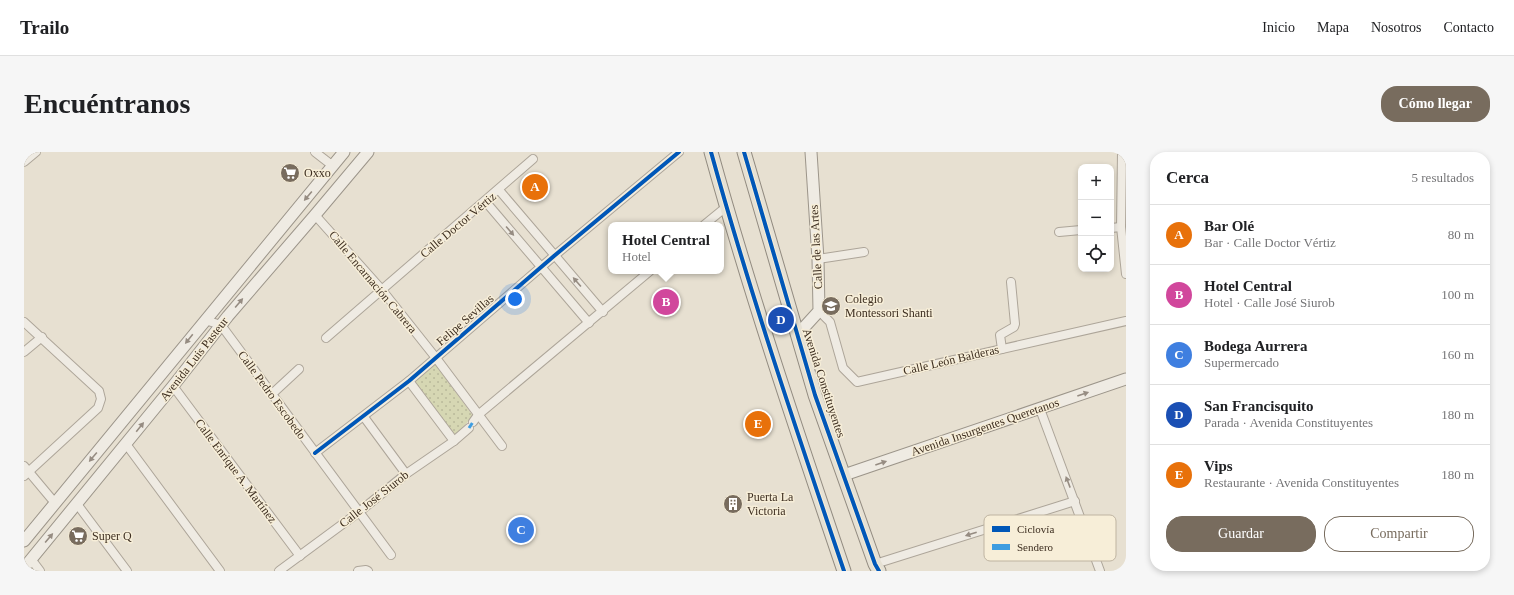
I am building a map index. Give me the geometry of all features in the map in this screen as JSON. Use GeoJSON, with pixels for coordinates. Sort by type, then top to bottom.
{"type":"FeatureCollection","features":[{"type":"Feature","properties":{"kind":"main road","name":"Avenida Luis Pasteur"},"geometry":{"type":"LineString","coordinates":[[24,541],[344,152]]}},
{"type":"Feature","properties":{"kind":"main road","name":"Avenida Luis Pasteur"},"geometry":{"type":"LineString","coordinates":[[24,568],[221,325],[368,152]]}},
{"type":"Feature","properties":{"kind":"main road"},"geometry":{"type":"LineString","coordinates":[[711,152],[726,207],[790,410],[844,571]]}},
{"type":"Feature","properties":{"kind":"main road","name":"Avenida Constituyentes"},"geometry":{"type":"LineString","coordinates":[[744,152],[815,395],[877,568]]}},
{"type":"Feature","properties":{"kind":"main road","name":"Calle de las Artes"},"geometry":{"type":"LineString","coordinates":[[810,152],[818,259],[819,312]]}},
{"type":"Feature","properties":{"kind":"main road"},"geometry":{"type":"LineString","coordinates":[[249,268],[260,278]]}},
{"type":"Feature","properties":{"kind":"main road"},"geometry":{"type":"LineString","coordinates":[[798,334],[819,312]]}},
{"type":"Feature","properties":{"kind":"main road","name":"Avenida Insurgentes Queretanos"},"geometry":{"type":"LineString","coordinates":[[844,475],[1126,379]]}},
{"type":"Feature","properties":{"kind":"street"},"geometry":{"type":"LineString","coordinates":[[24,162],[36,152]]}},
{"type":"Feature","properties":{"kind":"street"},"geometry":{"type":"LineString","coordinates":[[315,152],[333,166]]}},
{"type":"Feature","properties":{"kind":"street","name":"Felipe Sevillas"},"geometry":{"type":"LineString","coordinates":[[315,453],[410,381],[541,267],[679,152]]}},
{"type":"Feature","properties":{"kind":"street"},"geometry":{"type":"LineString","coordinates":[[1122,152],[1121,227],[1126,274]]}},
{"type":"Feature","properties":{"kind":"street","name":"Calle Doctor Vértiz"},"geometry":{"type":"LineString","coordinates":[[326,338],[499,190],[533,159]]}},
{"type":"Feature","properties":{"kind":"street"},"geometry":{"type":"LineString","coordinates":[[499,190],[603,312]]}},
{"type":"Feature","properties":{"kind":"street"},"geometry":{"type":"LineString","coordinates":[[485,201],[589,323]]}},
{"type":"Feature","properties":{"kind":"street"},"geometry":{"type":"LineString","coordinates":[[708,222],[726,207]]}},
{"type":"Feature","properties":{"kind":"street","name":"Calle Encarnación Cabrera"},"geometry":{"type":"LineString","coordinates":[[315,215],[382,290],[436,358],[502,446]]}},
{"type":"Feature","properties":{"kind":"street"},"geometry":{"type":"LineString","coordinates":[[1114,228],[1121,227]]}},
{"type":"Feature","properties":{"kind":"street"},"geometry":{"type":"LineString","coordinates":[[1059,232],[1078,230]]}},
{"type":"Feature","properties":{"kind":"street"},"geometry":{"type":"LineString","coordinates":[[818,259],[864,252]]}},
{"type":"Feature","properties":{"kind":"street","name":"Calle José Siurob"},"geometry":{"type":"LineString","coordinates":[[279,571],[359,512],[406,474],[454,441],[471,425],[478,415],[647,274]]}},
{"type":"Feature","properties":{"kind":"street"},"geometry":{"type":"LineString","coordinates":[[1002,349],[1000,335],[1014,327],[1015,324],[1011,282]]}},
{"type":"Feature","properties":{"kind":"street","name":"Calle León Balderas"},"geometry":{"type":"LineString","coordinates":[[819,312],[830,322],[843,368],[857,382],[1126,321]]}},
{"type":"Feature","properties":{"kind":"street"},"geometry":{"type":"LineString","coordinates":[[205,320],[221,325]]}},
{"type":"Feature","properties":{"kind":"street"},"geometry":{"type":"LineString","coordinates":[[24,322],[99,390],[101,399],[98,408],[26,472],[55,503]]}},
{"type":"Feature","properties":{"kind":"street","name":"Calle Pedro Escobedo"},"geometry":{"type":"LineString","coordinates":[[221,325],[391,555]]}},
{"type":"Feature","properties":{"kind":"street"},"geometry":{"type":"LineString","coordinates":[[24,352],[42,337]]}},
{"type":"Feature","properties":{"kind":"street"},"geometry":{"type":"LineString","coordinates":[[272,394],[299,369]]}},
{"type":"Feature","properties":{"kind":"street"},"geometry":{"type":"LineString","coordinates":[[410,381],[454,441]]}},
{"type":"Feature","properties":{"kind":"street","name":"Calle Enrique A. Martínez"},"geometry":{"type":"LineString","coordinates":[[173,386],[300,556]]}},
{"type":"Feature","properties":{"kind":"street"},"geometry":{"type":"LineString","coordinates":[[1040,409],[1080,515]]}},
{"type":"Feature","properties":{"kind":"street"},"geometry":{"type":"LineString","coordinates":[[364,417],[406,474]]}},
{"type":"Feature","properties":{"kind":"street"},"geometry":{"type":"LineString","coordinates":[[126,444],[220,571]]}},
{"type":"Feature","properties":{"kind":"street"},"geometry":{"type":"LineString","coordinates":[[1034,515],[1075,501]]}},
{"type":"Feature","properties":{"kind":"street"},"geometry":{"type":"LineString","coordinates":[[77,504],[127,571]]}},
{"type":"Feature","properties":{"kind":"street"},"geometry":{"type":"LineString","coordinates":[[877,568],[984,532]]}},
{"type":"Feature","properties":{"kind":"street"},"geometry":{"type":"LineString","coordinates":[[31,559],[40,571]]}},
{"type":"Feature","properties":{"kind":"street"},"geometry":{"type":"LineString","coordinates":[[1096,561],[1100,571]]}},
{"type":"Feature","properties":{"kind":"green space"},"geometry":{"type":"Polygon","coordinates":[[[435,364],[473,416],[454,437],[413,382],[435,364]]]}},
{"type":"Feature","properties":{"kind":"marked path"},"geometry":{"type":"LineString","coordinates":[[469,428],[473,422]]}},
{"type":"Feature","properties":{"kind":"cycle path"},"geometry":{"type":"LineString","coordinates":[[315,453],[409,381],[554,256],[679,152]]}},
{"type":"Feature","properties":{"kind":"cycle path"},"geometry":{"type":"LineString","coordinates":[[711,152],[758,310],[844,571]]}},
{"type":"Feature","properties":{"kind":"cycle path"},"geometry":{"type":"LineString","coordinates":[[744,152],[815,395],[875,564],[879,571]]}},
{"type":"Feature","properties":{"kind":"place","name":"Oxxo"},"geometry":{"type":"Point","coordinates":[290,173]}},
{"type":"Feature","properties":{"kind":"place","name":"Bar Olé"},"geometry":{"type":"Point","coordinates":[535,187]}},
{"type":"Feature","properties":{"kind":"place","name":"Hotel Central"},"geometry":{"type":"Point","coordinates":[666,302]}},
{"type":"Feature","properties":{"kind":"place","name":"Colegio Montessori Shanti"},"geometry":{"type":"Point","coordinates":[831,306]}},
{"type":"Feature","properties":{"kind":"place","name":"San Francisquito"},"geometry":{"type":"Point","coordinates":[781,320]}},
{"type":"Feature","properties":{"kind":"place","name":"Vips"},"geometry":{"type":"Point","coordinates":[758,424]}},
{"type":"Feature","properties":{"kind":"place","name":"Puerta La Victoria"},"geometry":{"type":"Point","coordinates":[733,504]}},
{"type":"Feature","properties":{"kind":"place","name":"Bodega Aurrera"},"geometry":{"type":"Point","coordinates":[521,530]}},
{"type":"Feature","properties":{"kind":"place","name":"Super Q"},"geometry":{"type":"Point","coordinates":[78,536]}}]}
